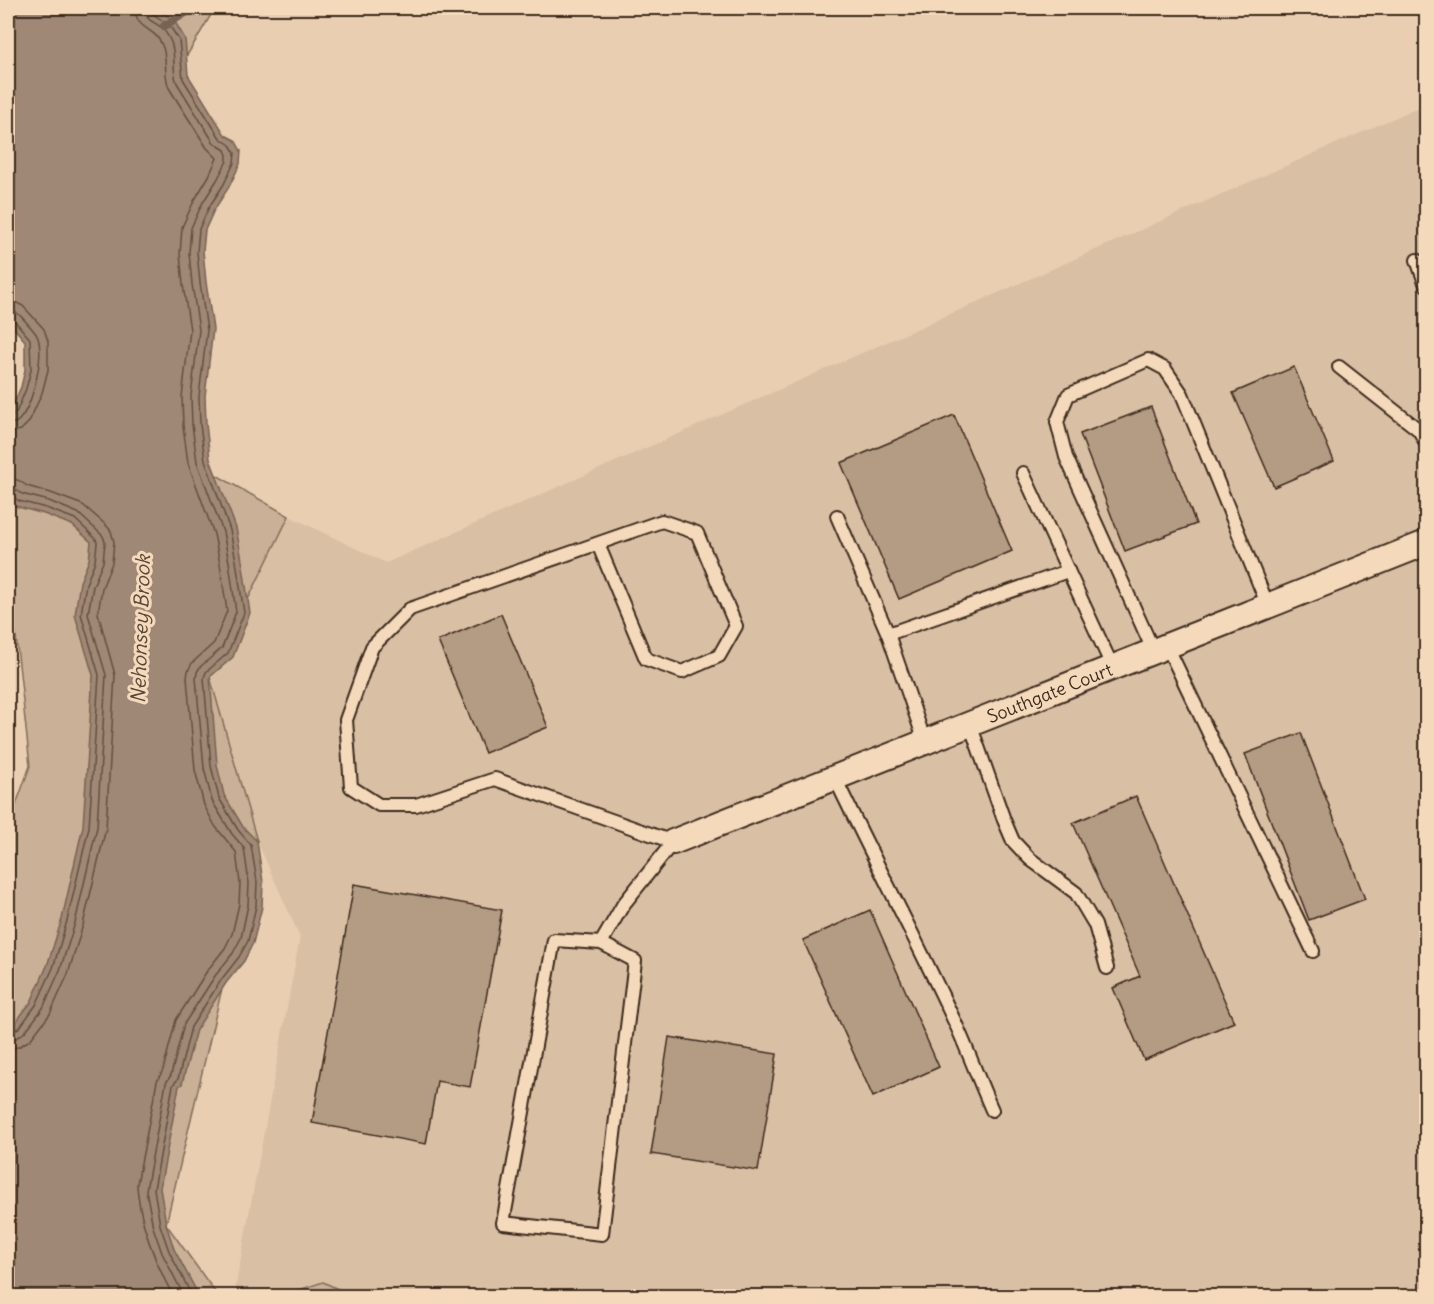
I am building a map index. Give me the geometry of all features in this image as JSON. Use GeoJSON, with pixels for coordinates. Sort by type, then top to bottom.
{"type":"FeatureCollection","features":[{"type":"Feature","properties":{"kind":"street","name":"Southgate Court"},"geometry":{"type":"LineString","coordinates":[[673,842],[1426,543]]}},
{"type":"Feature","properties":{"kind":"lane"},"geometry":{"type":"LineString","coordinates":[[1417,260],[1426,285]]}},
{"type":"Feature","properties":{"kind":"lane"},"geometry":{"type":"LineString","coordinates":[[1268,606],[1182,394],[1165,369],[1148,360],[1068,396],[1057,422],[1066,458],[1313,951]]}},
{"type":"Feature","properties":{"kind":"lane"},"geometry":{"type":"LineString","coordinates":[[1339,367],[1419,430],[1426,443]]}},
{"type":"Feature","properties":{"kind":"lane"},"geometry":{"type":"LineString","coordinates":[[1023,473],[1113,668]]}},
{"type":"Feature","properties":{"kind":"lane"},"geometry":{"type":"LineString","coordinates":[[837,516],[888,634],[925,742]]}},
{"type":"Feature","properties":{"kind":"lane"},"geometry":{"type":"LineString","coordinates":[[598,543],[646,659],[682,672],[719,656],[736,626],[697,533],[662,521],[598,543],[410,609],[372,648],[346,720],[351,787],[379,805],[416,805],[495,779],[673,842],[623,905],[601,943]]}},
{"type":"Feature","properties":{"kind":"lane"},"geometry":{"type":"LineString","coordinates":[[888,634],[1068,571]]}},
{"type":"Feature","properties":{"kind":"lane"},"geometry":{"type":"LineString","coordinates":[[970,724],[1013,841],[1030,859],[1076,893],[1095,925],[1107,968]]}},
{"type":"Feature","properties":{"kind":"lane"},"geometry":{"type":"LineString","coordinates":[[835,778],[954,1020],[992,1110]]}},
{"type":"Feature","properties":{"kind":"lane"},"geometry":{"type":"LineString","coordinates":[[554,940],[601,943],[635,961],[602,1234],[503,1223],[554,940]]}},
{"type":"Feature","properties":{"kind":"shaded area"},"geometry":{"type":"Polygon","coordinates":[[[76,8],[215,8],[159,103],[76,8]]]}},
{"type":"Feature","properties":{"kind":"shaded area"},"geometry":{"type":"Polygon","coordinates":[[[1426,104],[1426,1296],[353,1296],[323,1282],[281,1296],[234,1296],[300,937],[257,841],[210,677],[289,516],[386,563],[1426,104]]]}},
{"type":"Feature","properties":{"kind":"shaded area"},"geometry":{"type":"Polygon","coordinates":[[[8,430],[160,443],[289,516],[210,677],[257,841],[166,1224],[218,1296],[8,1296],[8,827],[30,766],[8,563],[8,430]]]}},
{"type":"Feature","properties":{"kind":"shaded area"},"geometry":{"type":"Polygon","coordinates":[[[323,1282],[353,1296],[281,1296],[323,1282]]]}},
{"type":"Feature","properties":{"kind":"water","name":"Nehonsey Brook"},"geometry":{"type":"Polygon","coordinates":[[[13,8],[150,8],[160,11],[174,20],[185,39],[188,75],[225,135],[235,140],[241,151],[240,164],[205,230],[203,251],[213,329],[205,396],[210,459],[236,528],[250,613],[233,657],[210,677],[217,765],[224,795],[243,827],[257,841],[263,882],[262,907],[253,943],[244,961],[226,983],[196,1030],[182,1084],[179,1086],[160,1188],[166,1224],[174,1249],[199,1296],[8,1296],[8,1028],[15,1023],[31,1002],[47,966],[62,919],[83,826],[93,675],[75,615],[80,582],[89,560],[91,542],[72,525],[15,506],[8,499],[8,416],[21,387],[25,370],[25,341],[8,321],[8,10],[13,8]]]}},
{"type":"Feature","properties":{"kind":"building"},"geometry":{"type":"Polygon","coordinates":[[[1294,367],[1334,461],[1274,487],[1233,393],[1294,367]]]}},
{"type":"Feature","properties":{"kind":"building"},"geometry":{"type":"Polygon","coordinates":[[[1151,407],[1196,524],[1125,551],[1080,434],[1151,407]]]}},
{"type":"Feature","properties":{"kind":"building"},"geometry":{"type":"Polygon","coordinates":[[[954,415],[1012,551],[899,599],[841,463],[954,415]]]}},
{"type":"Feature","properties":{"kind":"building"},"geometry":{"type":"Polygon","coordinates":[[[501,614],[548,727],[485,753],[438,641],[501,614]]]}},
{"type":"Feature","properties":{"kind":"building"},"geometry":{"type":"Polygon","coordinates":[[[1301,733],[1365,899],[1309,920],[1245,754],[1301,733]]]}},
{"type":"Feature","properties":{"kind":"building"},"geometry":{"type":"Polygon","coordinates":[[[1136,796],[1234,1022],[1144,1060],[1113,988],[1140,976],[1073,823],[1136,796]]]}},
{"type":"Feature","properties":{"kind":"building"},"geometry":{"type":"Polygon","coordinates":[[[354,884],[502,910],[470,1087],[437,1081],[426,1144],[312,1123],[354,884]]]}},
{"type":"Feature","properties":{"kind":"building"},"geometry":{"type":"Polygon","coordinates":[[[870,910],[939,1067],[873,1097],[803,940],[870,910]]]}},
{"type":"Feature","properties":{"kind":"building"},"geometry":{"type":"Polygon","coordinates":[[[669,1037],[777,1054],[758,1171],[651,1154],[669,1037]]]}},
{"type":"Feature","properties":{"kind":"waterway"},"geometry":{"type":"LineString","coordinates":[[164,26],[187,12],[200,8]]}}]}
